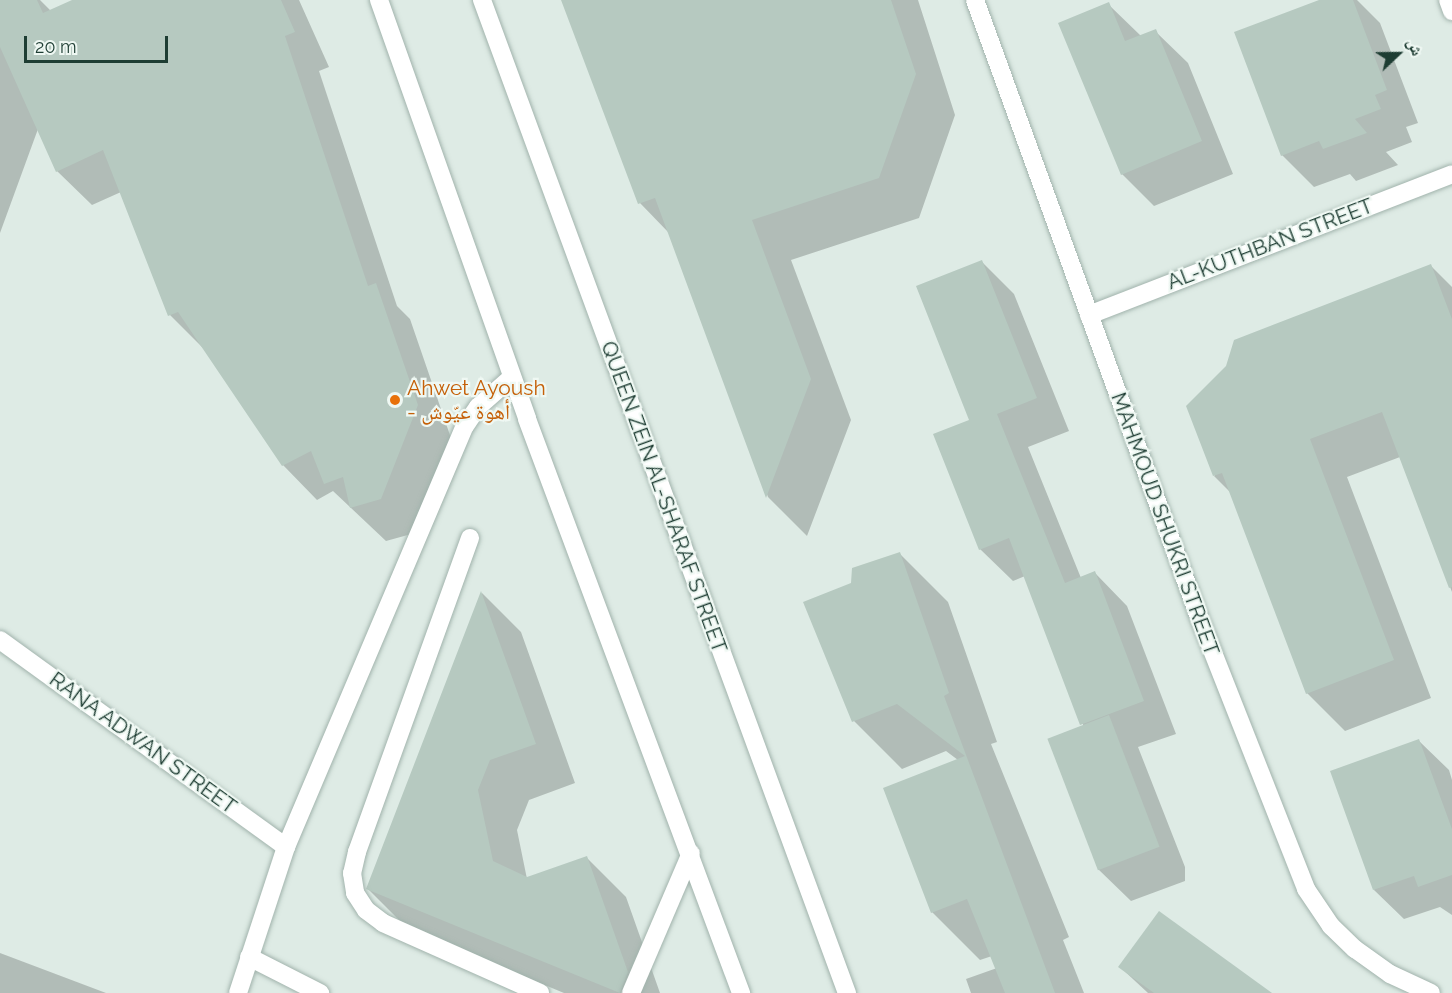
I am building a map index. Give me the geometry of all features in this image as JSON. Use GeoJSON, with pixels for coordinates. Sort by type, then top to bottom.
{"type":"FeatureCollection","features":[{"type":"Feature","properties":{"kind":"street"},"geometry":{"type":"LineString","coordinates":[[379,0],[512,377],[691,853],[741,993]]}},
{"type":"Feature","properties":{"kind":"street","name":"QUEEN ZEIN AL-SHARAF STREET"},"geometry":{"type":"LineString","coordinates":[[482,0],[847,993]]}},
{"type":"Feature","properties":{"kind":"street","name":"MAHMOUD SHUKRI STREET"},"geometry":{"type":"LineString","coordinates":[[975,0],[1203,628],[1306,890],[1331,927],[1354,949],[1390,974],[1431,993]]}},
{"type":"Feature","properties":{"kind":"street"},"geometry":{"type":"LineString","coordinates":[[1448,0],[1452,11]]}},
{"type":"Feature","properties":{"kind":"street","name":"AL-KUTHBAN STREET"},"geometry":{"type":"LineString","coordinates":[[1089,315],[1452,174]]}},
{"type":"Feature","properties":{"kind":"street"},"geometry":{"type":"LineString","coordinates":[[238,993],[286,847],[465,426],[478,407],[512,377]]}},
{"type":"Feature","properties":{"kind":"street"},"geometry":{"type":"LineString","coordinates":[[471,538],[357,852],[352,873],[355,893],[366,910],[382,922],[540,993]]}},
{"type":"Feature","properties":{"kind":"street","name":"RANA ADWAN STREET"},"geometry":{"type":"LineString","coordinates":[[0,640],[286,847]]}},
{"type":"Feature","properties":{"kind":"street"},"geometry":{"type":"LineString","coordinates":[[631,993],[691,853]]}},
{"type":"Feature","properties":{"kind":"street"},"geometry":{"type":"LineString","coordinates":[[249,957],[320,993]]}},
{"type":"Feature","properties":{"kind":"building"},"geometry":{"type":"Polygon","coordinates":[[[0,0],[37,0],[43,13],[72,0],[281,0],[295,32],[285,36],[368,286],[376,283],[418,405],[381,499],[350,508],[343,477],[324,484],[311,451],[282,466],[178,312],[168,316],[103,150],[56,172],[0,47],[0,0]]]}},
{"type":"Feature","properties":{"kind":"building"},"geometry":{"type":"Polygon","coordinates":[[[561,0],[891,0],[916,74],[879,178],[752,220],[811,379],[766,498],[655,198],[638,204],[561,0]]]}},
{"type":"Feature","properties":{"kind":"building"},"geometry":{"type":"Polygon","coordinates":[[[1319,0],[1353,0],[1387,90],[1375,95],[1381,109],[1355,119],[1367,133],[1323,149],[1319,141],[1281,156],[1234,32],[1319,0]]]}},
{"type":"Feature","properties":{"kind":"building"},"geometry":{"type":"Polygon","coordinates":[[[1109,2],[1125,41],[1156,29],[1202,141],[1121,175],[1058,23],[1109,2]]]}},
{"type":"Feature","properties":{"kind":"building"},"geometry":{"type":"Polygon","coordinates":[[[982,260],[1037,398],[997,414],[1065,583],[1095,571],[1144,701],[1080,725],[1009,538],[979,550],[933,434],[969,420],[916,286],[982,260]]]}},
{"type":"Feature","properties":{"kind":"building"},"geometry":{"type":"Polygon","coordinates":[[[1431,264],[1452,319],[1452,587],[1449,588],[1382,412],[1310,439],[1394,660],[1306,694],[1222,473],[1213,476],[1186,406],[1226,366],[1234,340],[1431,264]]]}},
{"type":"Feature","properties":{"kind":"building"},"geometry":{"type":"Polygon","coordinates":[[[900,552],[949,693],[944,696],[1055,993],[1005,993],[967,899],[931,913],[883,788],[965,756],[897,704],[852,722],[803,602],[851,583],[852,568],[900,552]]]}},
{"type":"Feature","properties":{"kind":"building"},"geometry":{"type":"Polygon","coordinates":[[[481,591],[536,744],[490,760],[478,790],[493,861],[527,877],[587,856],[628,972],[620,993],[366,889],[481,591]]]}},
{"type":"Feature","properties":{"kind":"building"},"geometry":{"type":"Polygon","coordinates":[[[1109,715],[1160,847],[1098,870],[1047,739],[1109,715]]]}},
{"type":"Feature","properties":{"kind":"building"},"geometry":{"type":"Polygon","coordinates":[[[1419,739],[1452,829],[1452,875],[1418,887],[1414,876],[1373,890],[1330,771],[1419,739]]]}},
{"type":"Feature","properties":{"kind":"building"},"geometry":{"type":"Polygon","coordinates":[[[1159,911],[1272,993],[1154,993],[1118,967],[1159,911]]]}},
{"type":"Feature","properties":{"kind":"place","name":"Ahwet Ayoush - أهوة عيّوش"},"geometry":{"type":"Point","coordinates":[395,400]}}]}
